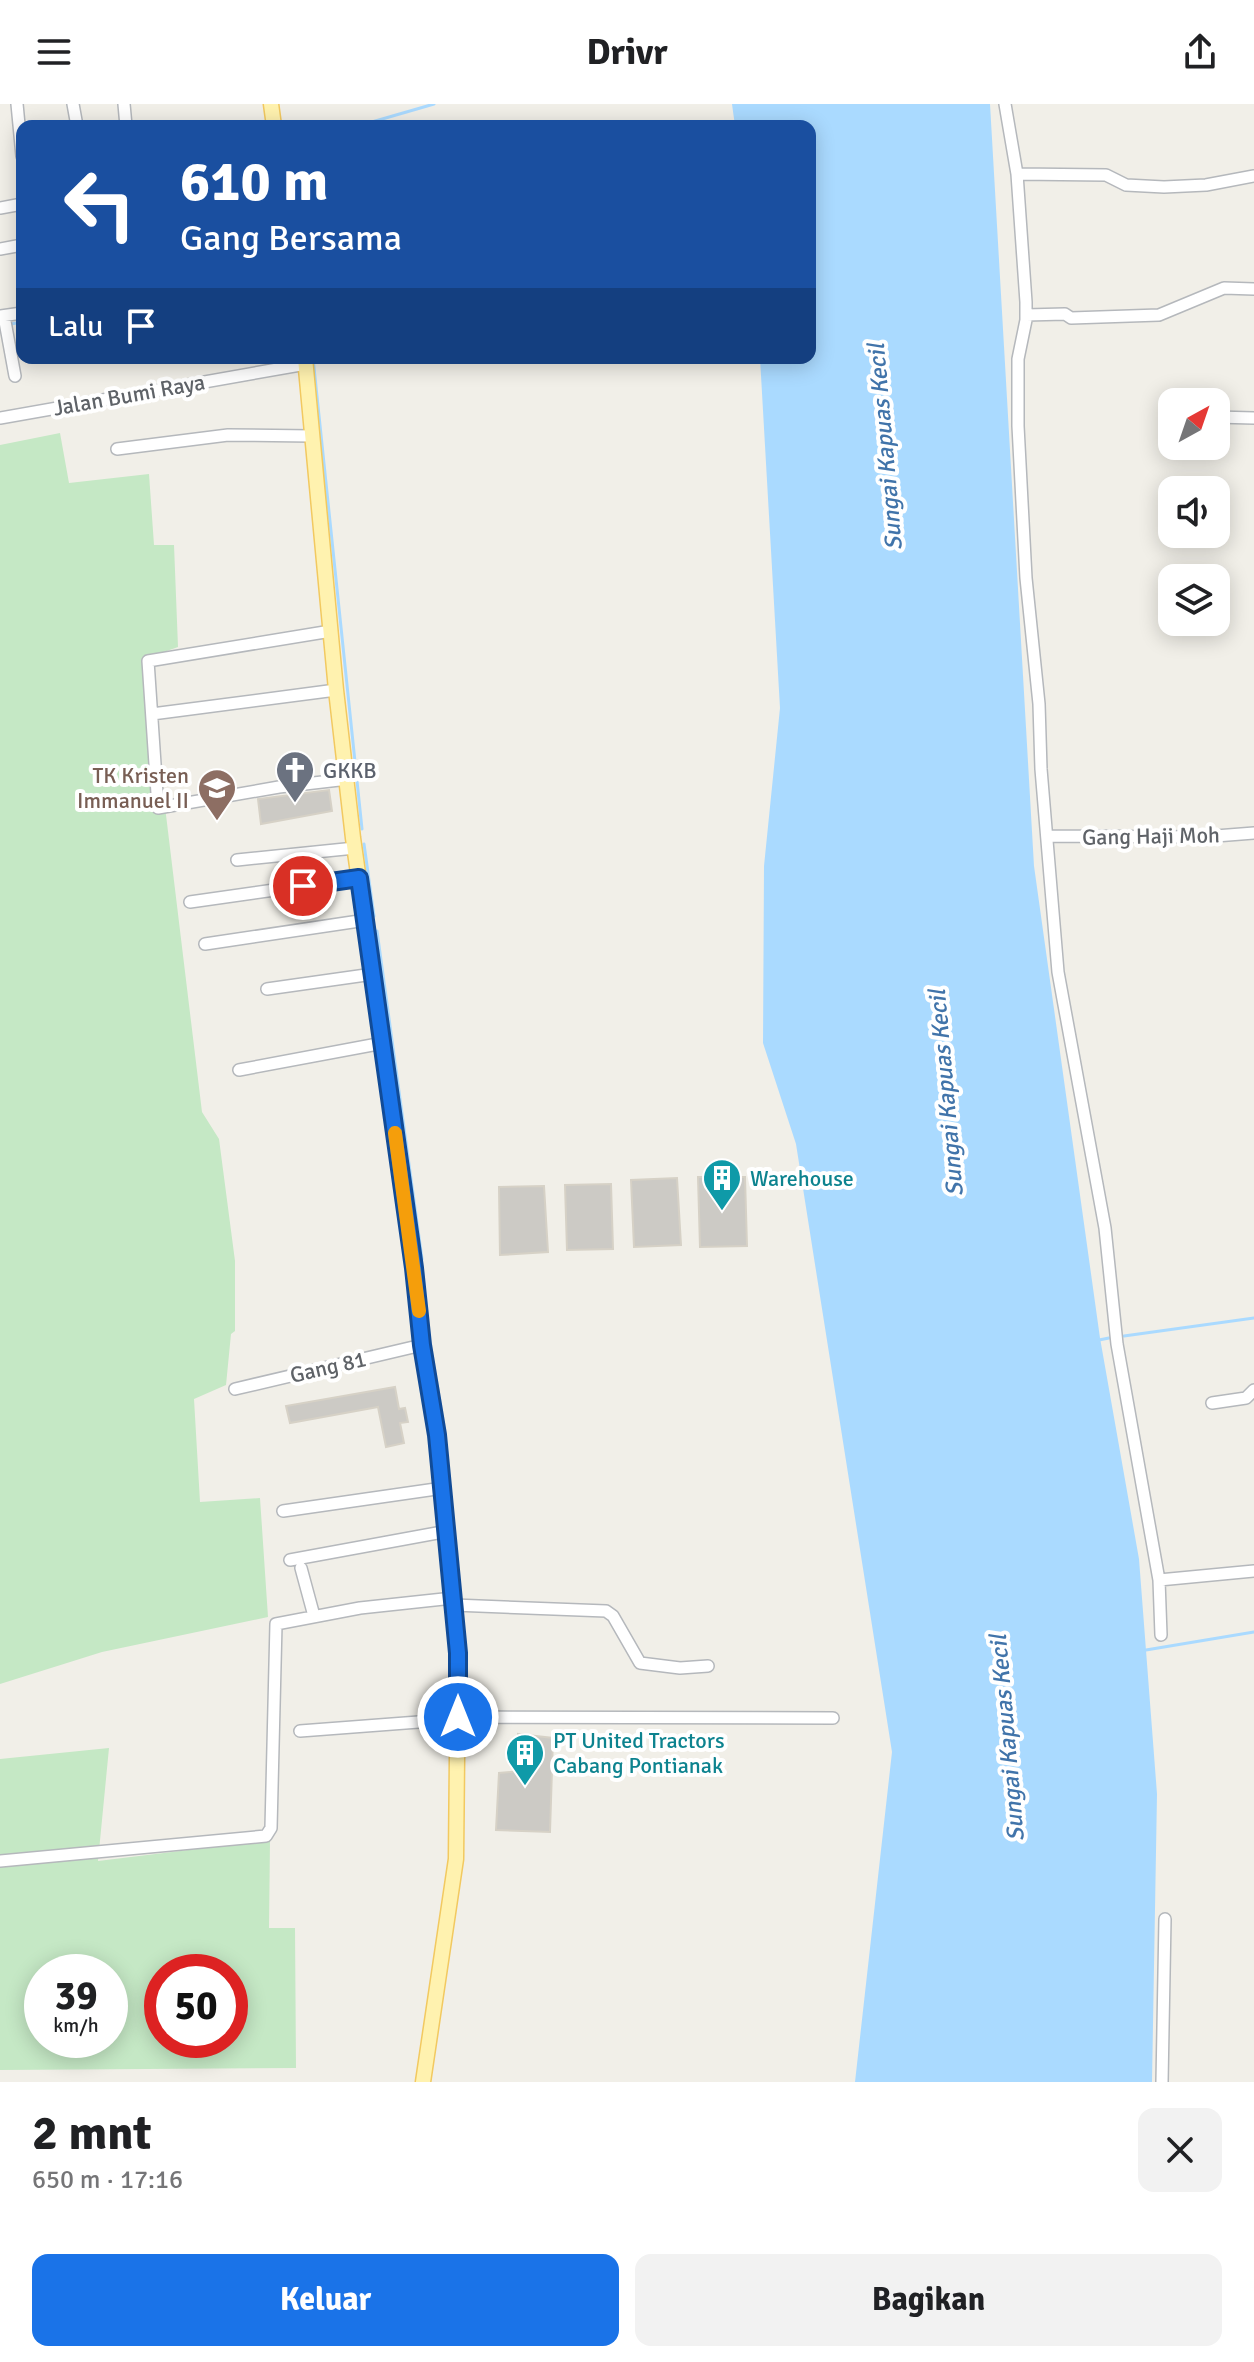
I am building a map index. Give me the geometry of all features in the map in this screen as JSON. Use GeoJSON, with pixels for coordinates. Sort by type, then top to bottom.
{"type":"FeatureCollection","features":[{"type":"Feature","properties":{"kind":"main road"},"geometry":{"type":"LineString","coordinates":[[305,364],[336,690],[422,1345],[437,1435],[454,1602],[458,1718],[456,1859],[423,2082]]}},
{"type":"Feature","properties":{"kind":"street"},"geometry":{"type":"LineString","coordinates":[[1005,104],[1017,174],[1026,315],[1018,359],[1018,426],[1026,578],[1062,1003],[1105,1228],[1117,1344],[1159,1580],[1161,1635]]}},
{"type":"Feature","properties":{"kind":"street"},"geometry":{"type":"LineString","coordinates":[[1017,174],[1106,175],[1126,185],[1164,187],[1206,185],[1254,176]]}},
{"type":"Feature","properties":{"kind":"street"},"geometry":{"type":"LineString","coordinates":[[1026,315],[1159,315],[1224,288],[1254,289]]}},
{"type":"Feature","properties":{"kind":"street"},"geometry":{"type":"LineString","coordinates":[[4,320],[15,376]]}},
{"type":"Feature","properties":{"kind":"street","name":"Jalan Bumi Raya"},"geometry":{"type":"LineString","coordinates":[[0,418],[289,364]]}},
{"type":"Feature","properties":{"kind":"street"},"geometry":{"type":"LineString","coordinates":[[1230,417],[1254,418]]}},
{"type":"Feature","properties":{"kind":"street"},"geometry":{"type":"LineString","coordinates":[[117,449],[236,435],[312,436]]}},
{"type":"Feature","properties":{"kind":"street"},"geometry":{"type":"LineString","coordinates":[[331,631],[148,661],[158,808],[348,779]]}},
{"type":"Feature","properties":{"kind":"street"},"geometry":{"type":"LineString","coordinates":[[152,714],[336,690]]}},
{"type":"Feature","properties":{"kind":"street","name":"Gang Haji Moh"},"geometry":{"type":"LineString","coordinates":[[1048,836],[1203,837],[1254,833]]}},
{"type":"Feature","properties":{"kind":"street"},"geometry":{"type":"LineString","coordinates":[[237,860],[355,848]]}},
{"type":"Feature","properties":{"kind":"street"},"geometry":{"type":"LineString","coordinates":[[190,902],[359,878]]}},
{"type":"Feature","properties":{"kind":"street"},"geometry":{"type":"LineString","coordinates":[[205,944],[366,920]]}},
{"type":"Feature","properties":{"kind":"street"},"geometry":{"type":"LineString","coordinates":[[267,989],[373,974]]}},
{"type":"Feature","properties":{"kind":"street"},"geometry":{"type":"LineString","coordinates":[[239,1070],[383,1043]]}},
{"type":"Feature","properties":{"kind":"street","name":"Gang 81"},"geometry":{"type":"LineString","coordinates":[[235,1389],[422,1345]]}},
{"type":"Feature","properties":{"kind":"street"},"geometry":{"type":"LineString","coordinates":[[1212,1403],[1246,1398],[1254,1390]]}},
{"type":"Feature","properties":{"kind":"street"},"geometry":{"type":"LineString","coordinates":[[283,1511],[443,1488]]}},
{"type":"Feature","properties":{"kind":"street"},"geometry":{"type":"LineString","coordinates":[[290,1560],[448,1531]]}},
{"type":"Feature","properties":{"kind":"street"},"geometry":{"type":"LineString","coordinates":[[301,1568],[314,1616]]}},
{"type":"Feature","properties":{"kind":"street"},"geometry":{"type":"LineString","coordinates":[[1159,1580],[1254,1571]]}},
{"type":"Feature","properties":{"kind":"street"},"geometry":{"type":"LineString","coordinates":[[0,1861],[270,1834],[276,1624],[314,1616],[454,1602],[606,1611],[613,1616],[640,1663],[658,1667],[708,1666]]}},
{"type":"Feature","properties":{"kind":"street"},"geometry":{"type":"LineString","coordinates":[[300,1731],[458,1718],[833,1718]]}},
{"type":"Feature","properties":{"kind":"street"},"geometry":{"type":"LineString","coordinates":[[1162,2082],[1165,1919]]}},
{"type":"Feature","properties":{"kind":"green space"},"geometry":{"type":"Polygon","coordinates":[[[60,433],[69,483],[149,474],[154,545],[174,545],[178,647],[147,658],[202,1112],[219,1139],[235,1261],[235,1331],[231,1334],[226,1385],[194,1399],[200,1502],[260,1498],[268,1617],[102,1652],[0,1684],[0,445],[60,433]]]}},
{"type":"Feature","properties":{"kind":"green space"},"geometry":{"type":"Polygon","coordinates":[[[109,1748],[98,1861],[270,1840],[269,1928],[295,1928],[296,2068],[0,2070],[0,1759],[109,1748]]]}},
{"type":"Feature","properties":{"kind":"water","name":"Sungai Kapuas Kecil"},"geometry":{"type":"Polygon","coordinates":[[[732,104],[990,104],[1034,866],[1100,1338],[1139,1559],[1157,1794],[1152,2082],[855,2082],[892,1752],[796,1144],[763,1043],[764,866],[780,708],[760,364],[816,364],[816,120],[734,120],[732,104]]]}},
{"type":"Feature","properties":{"kind":"building","name":"GKKB"},"geometry":{"type":"Polygon","coordinates":[[[329,790],[332,811],[261,824],[258,799],[329,790]]]}},
{"type":"Feature","properties":{"kind":"building","name":"Warehouse"},"geometry":{"type":"Polygon","coordinates":[[[698,1177],[745,1177],[747,1246],[700,1247],[698,1177]]]}},
{"type":"Feature","properties":{"kind":"building"},"geometry":{"type":"Polygon","coordinates":[[[677,1178],[681,1245],[634,1247],[631,1180],[677,1178]]]}},
{"type":"Feature","properties":{"kind":"building"},"geometry":{"type":"Polygon","coordinates":[[[611,1184],[613,1249],[567,1250],[565,1185],[611,1184]]]}},
{"type":"Feature","properties":{"kind":"building"},"geometry":{"type":"Polygon","coordinates":[[[544,1186],[548,1252],[500,1255],[499,1187],[544,1186]]]}},
{"type":"Feature","properties":{"kind":"building"},"geometry":{"type":"Polygon","coordinates":[[[395,1387],[399,1409],[405,1408],[408,1422],[400,1423],[404,1443],[386,1447],[378,1407],[290,1423],[286,1406],[395,1387]]]}},
{"type":"Feature","properties":{"kind":"building","name":"PT United Tractors Cabang Pontianak"},"geometry":{"type":"Polygon","coordinates":[[[518,1734],[553,1738],[550,1832],[496,1830],[499,1773],[520,1771],[518,1734]]]}},
{"type":"Feature","properties":{"kind":"waterway"},"geometry":{"type":"LineString","coordinates":[[379,120],[434,104]]}},
{"type":"Feature","properties":{"kind":"waterway"},"geometry":{"type":"LineString","coordinates":[[0,326],[16,323]]}},
{"type":"Feature","properties":{"kind":"waterway"},"geometry":{"type":"LineString","coordinates":[[314,364],[362,829]]}},
{"type":"Feature","properties":{"kind":"waterway"},"geometry":{"type":"LineString","coordinates":[[364,844],[374,916]]}},
{"type":"Feature","properties":{"kind":"waterway"},"geometry":{"type":"LineString","coordinates":[[377,931],[422,1259]]}},
{"type":"Feature","properties":{"kind":"waterway"},"geometry":{"type":"LineString","coordinates":[[1124,1336],[1254,1318]]}},
{"type":"Feature","properties":{"kind":"waterway"},"geometry":{"type":"LineString","coordinates":[[1099,1340],[1109,1338]]}},
{"type":"Feature","properties":{"kind":"waterway"},"geometry":{"type":"LineString","coordinates":[[1146,1650],[1254,1632]]}},
{"type":"Feature","properties":{"kind":"slow traffic"},"geometry":{"type":"LineString","coordinates":[[395,1133],[419,1311]]}},
{"type":"Feature","properties":{"kind":"place","name":"GKKB"},"geometry":{"type":"Point","coordinates":[295,804]}},
{"type":"Feature","properties":{"kind":"place","name":"TK Kristen Immanuel II"},"geometry":{"type":"Point","coordinates":[217,822]}},
{"type":"Feature","properties":{"kind":"place","name":"Warehouse"},"geometry":{"type":"Point","coordinates":[722,1212]}},
{"type":"Feature","properties":{"kind":"place","name":"PT United Tractors Cabang Pontianak"},"geometry":{"type":"Point","coordinates":[525,1787]}},
{"type":"Feature","properties":{"kind":"route"},"geometry":{"type":"LineString","coordinates":[[303,886],[359,878],[437,1435],[458,1653],[458,1717]]}}]}
